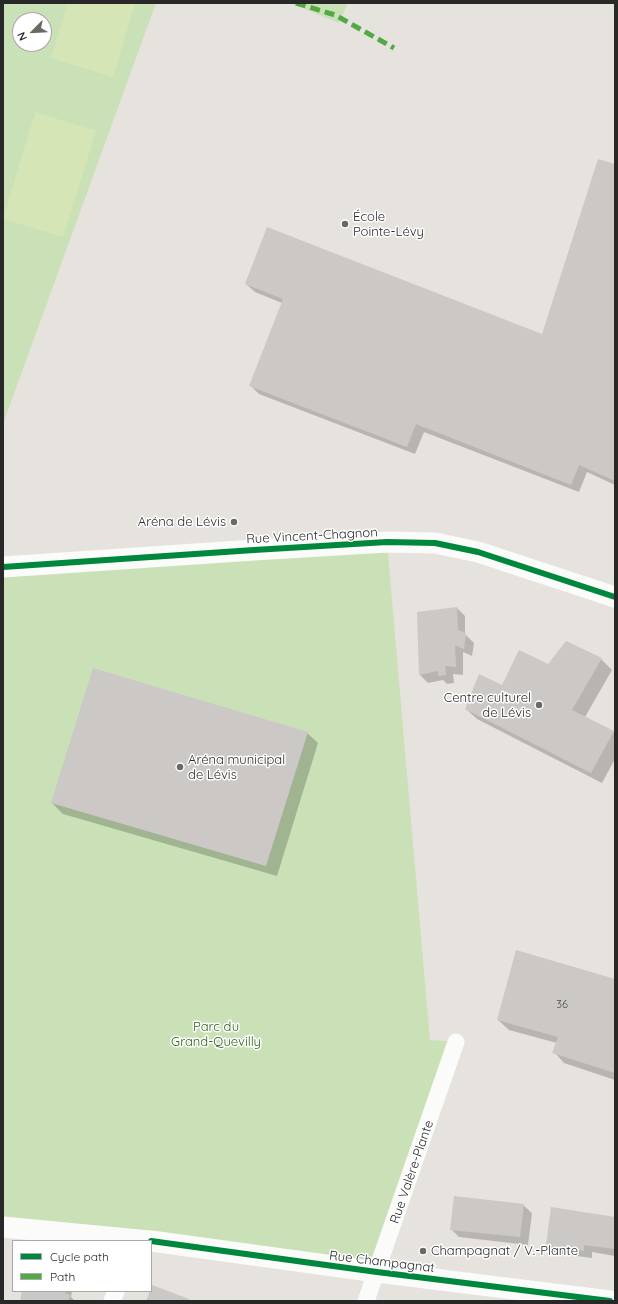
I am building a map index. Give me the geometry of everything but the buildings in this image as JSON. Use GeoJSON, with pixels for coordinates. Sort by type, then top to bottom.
{"type":"FeatureCollection","features":[{"type":"Feature","properties":{"kind":"street","name":"Rue Vincent-Chagnon"},"geometry":{"type":"LineString","coordinates":[[3,567],[387,542],[435,543],[478,552],[615,596]]}},
{"type":"Feature","properties":{"kind":"street","name":"Rue Valère-Plante"},"geometry":{"type":"LineString","coordinates":[[366,1301],[456,1042]]}},
{"type":"Feature","properties":{"kind":"street","name":"Rue Champagnat"},"geometry":{"type":"LineString","coordinates":[[3,1227],[133,1240]]}},
{"type":"Feature","properties":{"kind":"street","name":"Rue Champagnat"},"geometry":{"type":"LineString","coordinates":[[152,1242],[610,1301]]}},
{"type":"Feature","properties":{"kind":"green space"},"geometry":{"type":"Polygon","coordinates":[[[3,3],[156,3],[3,424],[3,3]]]}},
{"type":"Feature","properties":{"kind":"green space"},"geometry":{"type":"Polygon","coordinates":[[[68,3],[135,3],[113,77],[51,58],[68,3]]]}},
{"type":"Feature","properties":{"kind":"green space"},"geometry":{"type":"Polygon","coordinates":[[[290,3],[348,3],[339,23],[290,3]]]}},
{"type":"Feature","properties":{"kind":"green space"},"geometry":{"type":"Polygon","coordinates":[[[35,112],[96,131],[63,237],[3,219],[35,112]]]}},
{"type":"Feature","properties":{"kind":"green space","name":"Parc du Grand-Quevilly"},"geometry":{"type":"Polygon","coordinates":[[[387,542],[430,1040],[456,1042],[377,1272],[152,1245],[152,1240],[111,1240],[3,1227],[3,567],[387,542]]]}},
{"type":"Feature","properties":{"kind":"marked path"},"geometry":{"type":"LineString","coordinates":[[296,3],[335,15],[394,48]]}},
{"type":"Feature","properties":{"kind":"cycle path"},"geometry":{"type":"LineString","coordinates":[[3,567],[387,542],[435,543],[478,552],[615,597]]}},
{"type":"Feature","properties":{"kind":"cycle path"},"geometry":{"type":"LineString","coordinates":[[152,1241],[377,1272],[610,1301]]}},
{"type":"Feature","properties":{"kind":"place","name":"École Pointe-Lévy"},"geometry":{"type":"Point","coordinates":[345,224]}},
{"type":"Feature","properties":{"kind":"place","name":"Aréna de Lévis"},"geometry":{"type":"Point","coordinates":[234,522]}},
{"type":"Feature","properties":{"kind":"place","name":"Centre culturel de Lévis"},"geometry":{"type":"Point","coordinates":[539,705]}},
{"type":"Feature","properties":{"kind":"place","name":"Aréna municipal de Lévis"},"geometry":{"type":"Point","coordinates":[180,767]}},
{"type":"Feature","properties":{"kind":"place","name":"Champagnat / V.-Plante"},"geometry":{"type":"Point","coordinates":[423,1251]}}]}
